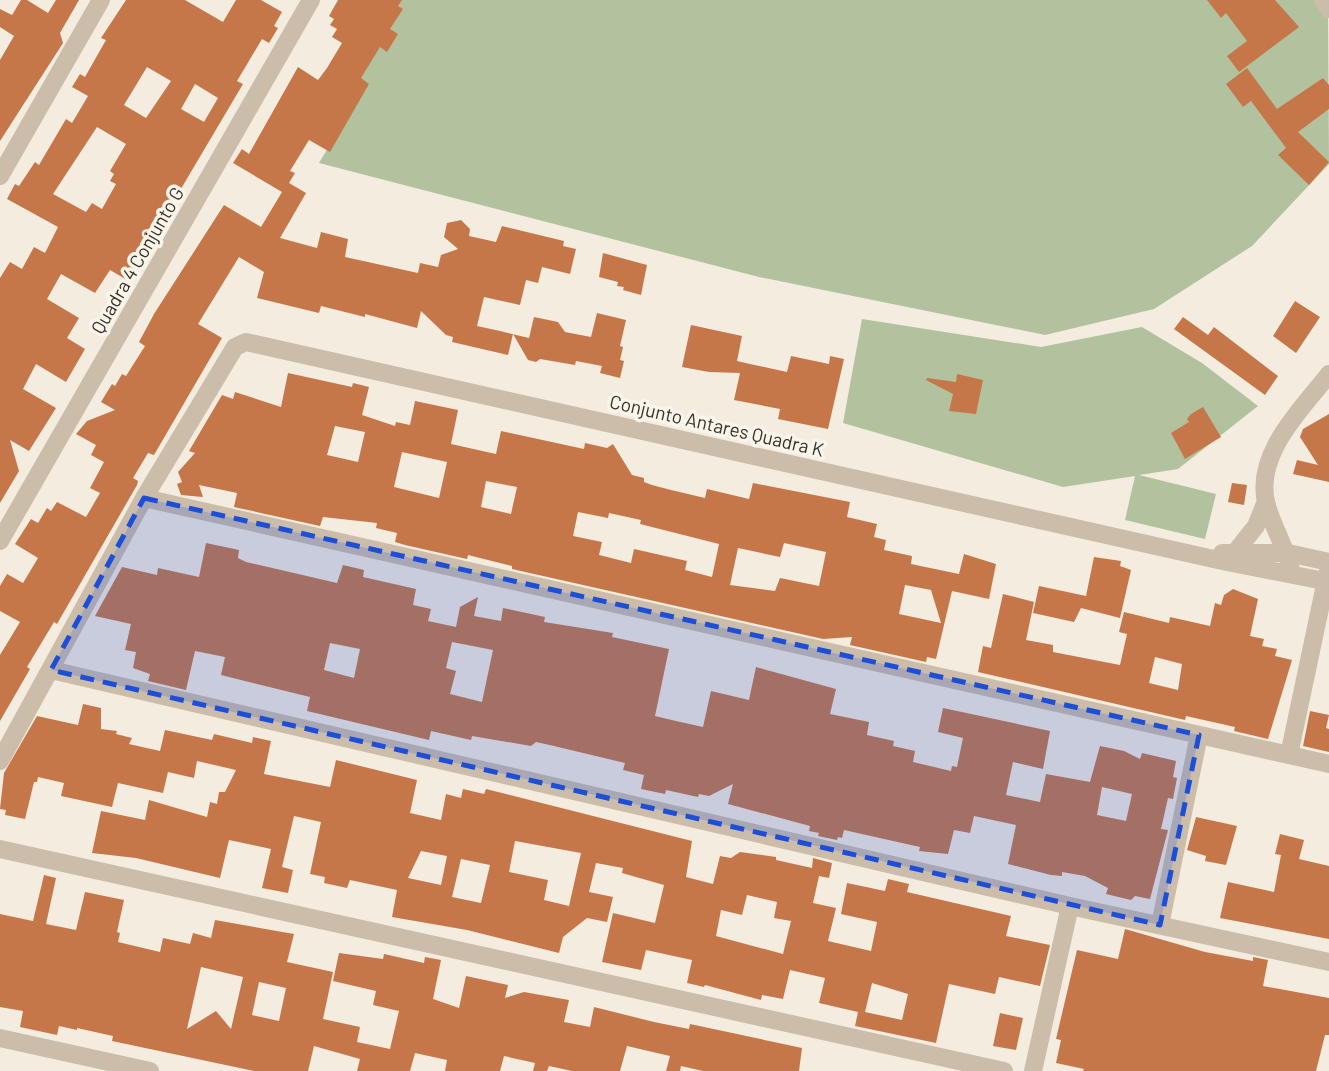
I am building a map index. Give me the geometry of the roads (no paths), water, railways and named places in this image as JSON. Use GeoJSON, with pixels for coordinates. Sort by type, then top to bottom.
{"type":"FeatureCollection","features":[{"type":"Feature","properties":{"kind":"street"},"geometry":{"type":"LineString","coordinates":[[0,176],[101,0]]}},
{"type":"Feature","properties":{"kind":"street","name":"Quadra 4 Conjunto G"},"geometry":{"type":"LineString","coordinates":[[0,541],[311,0]]}},
{"type":"Feature","properties":{"kind":"street"},"geometry":{"type":"LineString","coordinates":[[1326,0],[1329,9]]}},
{"type":"Feature","properties":{"kind":"street","name":"Conjunto Antares Quadra K"},"geometry":{"type":"LineString","coordinates":[[145,498],[235,347],[253,343],[1191,552],[1230,558]]}},
{"type":"Feature","properties":{"kind":"street"},"geometry":{"type":"LineString","coordinates":[[1230,558],[1256,526],[1266,501],[1268,466],[1280,436],[1329,374]]}},
{"type":"Feature","properties":{"kind":"street"},"geometry":{"type":"LineString","coordinates":[[0,761],[145,498],[1329,764]]}},
{"type":"Feature","properties":{"kind":"street"},"geometry":{"type":"LineString","coordinates":[[1266,501],[1288,552],[1292,574]]}},
{"type":"Feature","properties":{"kind":"street"},"geometry":{"type":"LineString","coordinates":[[1230,558],[1288,552],[1328,573]]}},
{"type":"Feature","properties":{"kind":"street"},"geometry":{"type":"LineString","coordinates":[[1230,558],[1292,574],[1328,573]]}},
{"type":"Feature","properties":{"kind":"street"},"geometry":{"type":"LineString","coordinates":[[1289,755],[1328,573]]}},
{"type":"Feature","properties":{"kind":"street"},"geometry":{"type":"LineString","coordinates":[[51,670],[1070,906],[1329,962]]}},
{"type":"Feature","properties":{"kind":"street"},"geometry":{"type":"LineString","coordinates":[[1160,925],[1199,735]]}},
{"type":"Feature","properties":{"kind":"street"},"geometry":{"type":"LineString","coordinates":[[0,849],[949,1066],[1004,1071]]}},
{"type":"Feature","properties":{"kind":"street"},"geometry":{"type":"LineString","coordinates":[[1034,1071],[1070,906]]}},
{"type":"Feature","properties":{"kind":"street"},"geometry":{"type":"LineString","coordinates":[[0,1038],[150,1071]]}}]}
